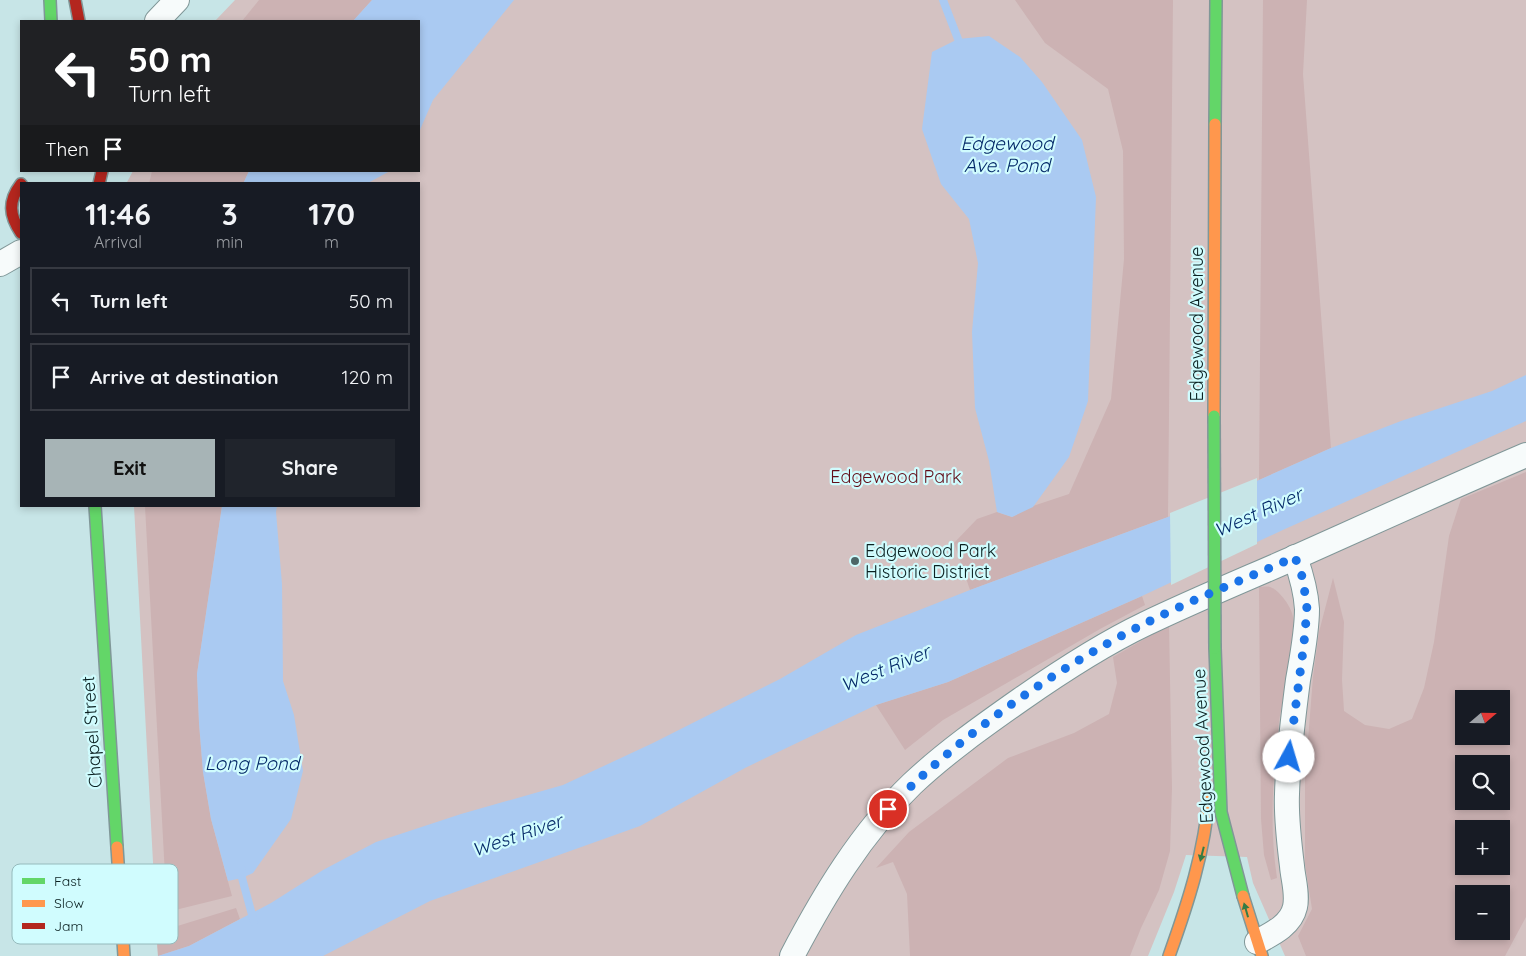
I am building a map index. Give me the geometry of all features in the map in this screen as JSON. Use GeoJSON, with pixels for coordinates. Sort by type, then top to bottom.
{"type":"FeatureCollection","features":[{"type":"Feature","properties":{"kind":"street"},"geometry":{"type":"LineString","coordinates":[[50,0],[52,20]]}},
{"type":"Feature","properties":{"kind":"street"},"geometry":{"type":"LineString","coordinates":[[75,0],[79,20]]}},
{"type":"Feature","properties":{"kind":"street"},"geometry":{"type":"LineString","coordinates":[[158,20],[177,0]]}},
{"type":"Feature","properties":{"kind":"street"},"geometry":{"type":"LineString","coordinates":[[180,20],[193,0]]}},
{"type":"Feature","properties":{"kind":"street","name":"Edgewood Avenue"},"geometry":{"type":"LineString","coordinates":[[1216,0],[1215,648],[1221,812],[1242,894],[1260,949]]}},
{"type":"Feature","properties":{"kind":"street"},"geometry":{"type":"LineString","coordinates":[[20,185],[5,211],[20,232]]}},
{"type":"Feature","properties":{"kind":"street"},"geometry":{"type":"LineString","coordinates":[[0,264],[20,253]]}},
{"type":"Feature","properties":{"kind":"street"},"geometry":{"type":"LineString","coordinates":[[792,956],[814,914],[844,868],[888,809],[912,784],[947,754],[990,720],[1044,683],[1105,645],[1144,624],[1418,501],[1526,455]]}},
{"type":"Feature","properties":{"kind":"street","name":"Chapel Street"},"geometry":{"type":"LineString","coordinates":[[95,507],[118,864]]}},
{"type":"Feature","properties":{"kind":"street"},"geometry":{"type":"LineString","coordinates":[[1260,949],[1272,934],[1289,920],[1295,908],[1296,892],[1289,840],[1286,796],[1307,609],[1303,579],[1295,557]]}},
{"type":"Feature","properties":{"kind":"street","name":"Edgewood Avenue"},"geometry":{"type":"LineString","coordinates":[[1169,956],[1194,884],[1205,842],[1215,648]]}},
{"type":"Feature","properties":{"kind":"green space","name":"Edgewood Park"},"geometry":{"type":"Polygon","coordinates":[[[235,0],[1526,0],[1526,956],[1285,956],[1253,883],[1247,857],[1186,855],[1174,892],[1148,956],[158,956],[157,944],[178,944],[178,864],[153,864],[134,507],[420,507],[420,182],[127,182],[132,172],[420,172],[420,20],[216,20],[235,0]]]}},
{"type":"Feature","properties":{"kind":"shaded area"},"geometry":{"type":"Polygon","coordinates":[[[259,0],[372,0],[354,20],[243,20],[259,0]]]}},
{"type":"Feature","properties":{"kind":"shaded area"},"geometry":{"type":"Polygon","coordinates":[[[1015,0],[1173,0],[1168,517],[970,590],[954,543],[977,519],[997,512],[1012,517],[1033,506],[1069,494],[1111,399],[1124,259],[1123,151],[1108,89],[1045,43],[1015,0]]]}},
{"type":"Feature","properties":{"kind":"shaded area"},"geometry":{"type":"Polygon","coordinates":[[[1263,0],[1307,0],[1303,74],[1331,448],[1259,480],[1263,0]]]}},
{"type":"Feature","properties":{"kind":"shaded area"},"geometry":{"type":"Polygon","coordinates":[[[152,172],[249,172],[244,182],[149,182],[152,172]]]}},
{"type":"Feature","properties":{"kind":"shaded area"},"geometry":{"type":"Polygon","coordinates":[[[1526,472],[1526,917],[1505,956],[1306,956],[1298,936],[1312,909],[1305,864],[1305,778],[1313,677],[1319,632],[1333,578],[1344,622],[1342,680],[1344,711],[1365,725],[1389,729],[1412,719],[1424,688],[1434,642],[1449,536],[1461,499],[1526,472]]]}},
{"type":"Feature","properties":{"kind":"shaded area"},"geometry":{"type":"Polygon","coordinates":[[[145,507],[222,507],[197,674],[203,772],[211,819],[232,896],[178,909],[178,864],[164,864],[145,507]]]}},
{"type":"Feature","properties":{"kind":"shaded area"},"geometry":{"type":"Polygon","coordinates":[[[1259,587],[1270,587],[1280,594],[1291,609],[1294,624],[1290,667],[1279,722],[1275,761],[1273,839],[1277,878],[1271,880],[1264,855],[1261,819],[1259,587]]]}},
{"type":"Feature","properties":{"kind":"shaded area"},"geometry":{"type":"Polygon","coordinates":[[[1142,596],[1145,605],[943,720],[905,750],[876,705],[948,682],[1142,596]]]}},
{"type":"Feature","properties":{"kind":"shaded area"},"geometry":{"type":"Polygon","coordinates":[[[1169,625],[1172,788],[1170,851],[1159,890],[1130,956],[910,956],[907,894],[893,862],[876,868],[909,832],[1008,758],[1074,733],[1109,714],[1117,683],[1113,657],[1169,625]]]}},
{"type":"Feature","properties":{"kind":"shaded area"},"geometry":{"type":"Polygon","coordinates":[[[236,908],[240,919],[189,946],[158,956],[157,944],[178,944],[178,926],[236,908]]]}},
{"type":"Feature","properties":{"kind":"water"},"geometry":{"type":"Polygon","coordinates":[[[372,0],[514,0],[433,100],[420,130],[420,20],[354,20],[372,0]]]}},
{"type":"Feature","properties":{"kind":"water","name":"Edgewood Ave. Pond"},"geometry":{"type":"Polygon","coordinates":[[[989,36],[1020,57],[1042,82],[1082,140],[1096,197],[1088,401],[1069,457],[1033,507],[1012,517],[997,512],[989,461],[975,408],[972,332],[978,263],[969,219],[941,184],[922,129],[932,52],[958,39],[989,36]]]}},
{"type":"Feature","properties":{"kind":"water"},"geometry":{"type":"Polygon","coordinates":[[[249,172],[388,172],[370,182],[244,182],[249,172]]]}},
{"type":"Feature","properties":{"kind":"water","name":"West River"},"geometry":{"type":"Polygon","coordinates":[[[1526,375],[1526,421],[948,682],[876,705],[745,768],[640,826],[430,901],[323,956],[158,956],[189,946],[271,903],[323,870],[376,842],[461,814],[563,785],[653,743],[780,679],[856,635],[970,590],[1168,517],[1331,448],[1401,421],[1492,391],[1526,375]]]}},
{"type":"Feature","properties":{"kind":"water","name":"Long Pond"},"geometry":{"type":"Polygon","coordinates":[[[222,507],[277,507],[282,584],[283,681],[294,715],[303,771],[291,819],[253,873],[228,881],[211,819],[203,772],[197,674],[222,507]]]}},
{"type":"Feature","properties":{"kind":"pier"},"geometry":{"type":"Polygon","coordinates":[[[1257,478],[1257,544],[1171,585],[1170,513],[1257,478]]]}},
{"type":"Feature","properties":{"kind":"waterway"},"geometry":{"type":"LineString","coordinates":[[943,0],[958,39]]}},
{"type":"Feature","properties":{"kind":"waterway"},"geometry":{"type":"LineString","coordinates":[[242,870],[242,878],[254,922]]}},
{"type":"Feature","properties":{"kind":"traffic: fast"},"geometry":{"type":"LineString","coordinates":[[50,0],[51,20]]}},
{"type":"Feature","properties":{"kind":"traffic: fast"},"geometry":{"type":"LineString","coordinates":[[1215,124],[1216,0]]}},
{"type":"Feature","properties":{"kind":"traffic: fast"},"geometry":{"type":"LineString","coordinates":[[1214,416],[1215,648]]}},
{"type":"Feature","properties":{"kind":"traffic: fast"},"geometry":{"type":"LineString","coordinates":[[95,507],[117,847]]}},
{"type":"Feature","properties":{"kind":"traffic: fast"},"geometry":{"type":"LineString","coordinates":[[1215,648],[1221,812],[1243,896]]}},
{"type":"Feature","properties":{"kind":"traffic: slow"},"geometry":{"type":"LineString","coordinates":[[1214,416],[1215,124]]}},
{"type":"Feature","properties":{"kind":"traffic: slow"},"geometry":{"type":"LineString","coordinates":[[1169,956],[1200,857],[1209,795]]}},
{"type":"Feature","properties":{"kind":"traffic: slow"},"geometry":{"type":"LineString","coordinates":[[117,847],[118,864]]}},
{"type":"Feature","properties":{"kind":"traffic: slow"},"geometry":{"type":"LineString","coordinates":[[1243,896],[1262,956]]}},
{"type":"Feature","properties":{"kind":"traffic: slow"},"geometry":{"type":"LineString","coordinates":[[123,944],[124,956]]}},
{"type":"Feature","properties":{"kind":"traffic: jam"},"geometry":{"type":"LineString","coordinates":[[75,0],[79,20]]}},
{"type":"Feature","properties":{"kind":"traffic: jam"},"geometry":{"type":"LineString","coordinates":[[99,182],[102,172]]}},
{"type":"Feature","properties":{"kind":"traffic: jam"},"geometry":{"type":"LineString","coordinates":[[20,186],[12,202],[12,214],[20,231]]}},
{"type":"Feature","properties":{"kind":"place","name":"Edgewood Park Historic District"},"geometry":{"type":"Point","coordinates":[855,561]}},
{"type":"Feature","properties":{"kind":"route"},"geometry":{"type":"LineString","coordinates":[[888,809],[912,784],[990,720],[1097,650],[1144,624],[1295,557],[1303,579],[1307,609],[1289,757]]}}]}
